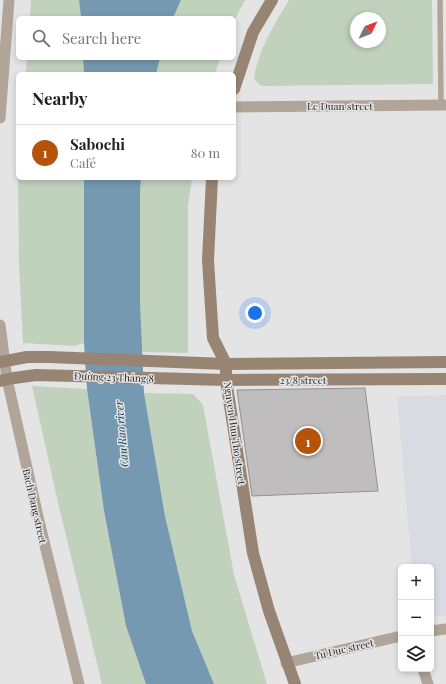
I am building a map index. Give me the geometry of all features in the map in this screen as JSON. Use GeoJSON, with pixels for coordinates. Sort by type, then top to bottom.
{"type":"FeatureCollection","features":[{"type":"Feature","properties":{"kind":"street"},"geometry":{"type":"LineString","coordinates":[[0,118],[4,22],[9,0]]}},
{"type":"Feature","properties":{"kind":"street"},"geometry":{"type":"LineString","coordinates":[[236,83],[253,32],[272,0]]}},
{"type":"Feature","properties":{"kind":"street","name":"Le Duan street"},"geometry":{"type":"LineString","coordinates":[[236,107],[443,105]]}},
{"type":"Feature","properties":{"kind":"street","name":"Nguyen Huu Tho street"},"geometry":{"type":"LineString","coordinates":[[212,180],[208,260],[214,338],[226,364],[226,380],[253,553],[269,611],[295,684]]}},
{"type":"Feature","properties":{"kind":"street","name":"Bach Dang street"},"geometry":{"type":"LineString","coordinates":[[0,326],[4,380],[79,684]]}},
{"type":"Feature","properties":{"kind":"street","name":"Đường 23 Tháng 8"},"geometry":{"type":"LineString","coordinates":[[2,362],[27,357],[161,362]]}},
{"type":"Feature","properties":{"kind":"street","name":"23/8 street"},"geometry":{"type":"LineString","coordinates":[[161,362],[226,364],[446,362]]}},
{"type":"Feature","properties":{"kind":"street","name":"Đường 23 Tháng 8"},"geometry":{"type":"LineString","coordinates":[[4,380],[36,375],[161,379]]}},
{"type":"Feature","properties":{"kind":"street","name":"23/8 street"},"geometry":{"type":"LineString","coordinates":[[161,379],[446,379]]}},
{"type":"Feature","properties":{"kind":"street"},"geometry":{"type":"LineString","coordinates":[[434,631],[446,629]]}},
{"type":"Feature","properties":{"kind":"street","name":"Tu Duc street"},"geometry":{"type":"LineString","coordinates":[[286,662],[398,637]]}},
{"type":"Feature","properties":{"kind":"street"},"geometry":{"type":"LineString","coordinates":[[424,672],[428,684]]}},
{"type":"Feature","properties":{"kind":"lane"},"geometry":{"type":"LineString","coordinates":[[440,0],[443,105]]}},
{"type":"Feature","properties":{"kind":"shaded area"},"geometry":{"type":"Polygon","coordinates":[[[446,395],[446,615],[434,617],[434,564],[412,564],[397,397],[446,395]]]}},
{"type":"Feature","properties":{"kind":"green space"},"geometry":{"type":"Polygon","coordinates":[[[31,0],[79,0],[81,16],[30,16],[31,0]]]}},
{"type":"Feature","properties":{"kind":"green space"},"geometry":{"type":"Polygon","coordinates":[[[181,0],[245,0],[236,17],[174,16],[181,0]]]}},
{"type":"Feature","properties":{"kind":"green space"},"geometry":{"type":"Polygon","coordinates":[[[289,0],[432,0],[433,84],[261,86],[254,79],[256,68],[272,28],[289,0]]]}},
{"type":"Feature","properties":{"kind":"green space"},"geometry":{"type":"Polygon","coordinates":[[[27,60],[83,60],[84,72],[26,72],[27,60]]]}},
{"type":"Feature","properties":{"kind":"green space"},"geometry":{"type":"Polygon","coordinates":[[[160,60],[219,60],[216,72],[156,72],[160,60]]]}},
{"type":"Feature","properties":{"kind":"green space"},"geometry":{"type":"Polygon","coordinates":[[[18,180],[84,180],[84,343],[73,346],[23,343],[19,265],[18,180]]]}},
{"type":"Feature","properties":{"kind":"green space"},"geometry":{"type":"Polygon","coordinates":[[[141,180],[192,180],[188,206],[188,353],[141,352],[141,180]]]}},
{"type":"Feature","properties":{"kind":"green space"},"geometry":{"type":"Polygon","coordinates":[[[32,386],[87,389],[104,511],[126,626],[146,684],[102,684],[59,507],[32,386]]]}},
{"type":"Feature","properties":{"kind":"green space"},"geometry":{"type":"Polygon","coordinates":[[[144,393],[193,394],[203,405],[234,575],[267,684],[214,684],[192,631],[165,516],[144,393]]]}},
{"type":"Feature","properties":{"kind":"water"},"geometry":{"type":"Polygon","coordinates":[[[79,0],[181,0],[174,16],[81,16],[79,0]]]}},
{"type":"Feature","properties":{"kind":"water"},"geometry":{"type":"Polygon","coordinates":[[[83,60],[160,60],[156,72],[84,72],[83,60]]]}},
{"type":"Feature","properties":{"kind":"water","name":"Cau Rao river"},"geometry":{"type":"Polygon","coordinates":[[[84,180],[141,180],[140,303],[144,393],[165,516],[192,631],[214,684],[146,684],[126,626],[104,511],[87,389],[84,343],[84,180]]]}},
{"type":"Feature","properties":{"kind":"building"},"geometry":{"type":"Polygon","coordinates":[[[365,388],[378,491],[252,496],[237,390],[365,388]]]}},
{"type":"Feature","properties":{"kind":"place","name":"Sabochi"},"geometry":{"type":"Point","coordinates":[308,441]}}]}
